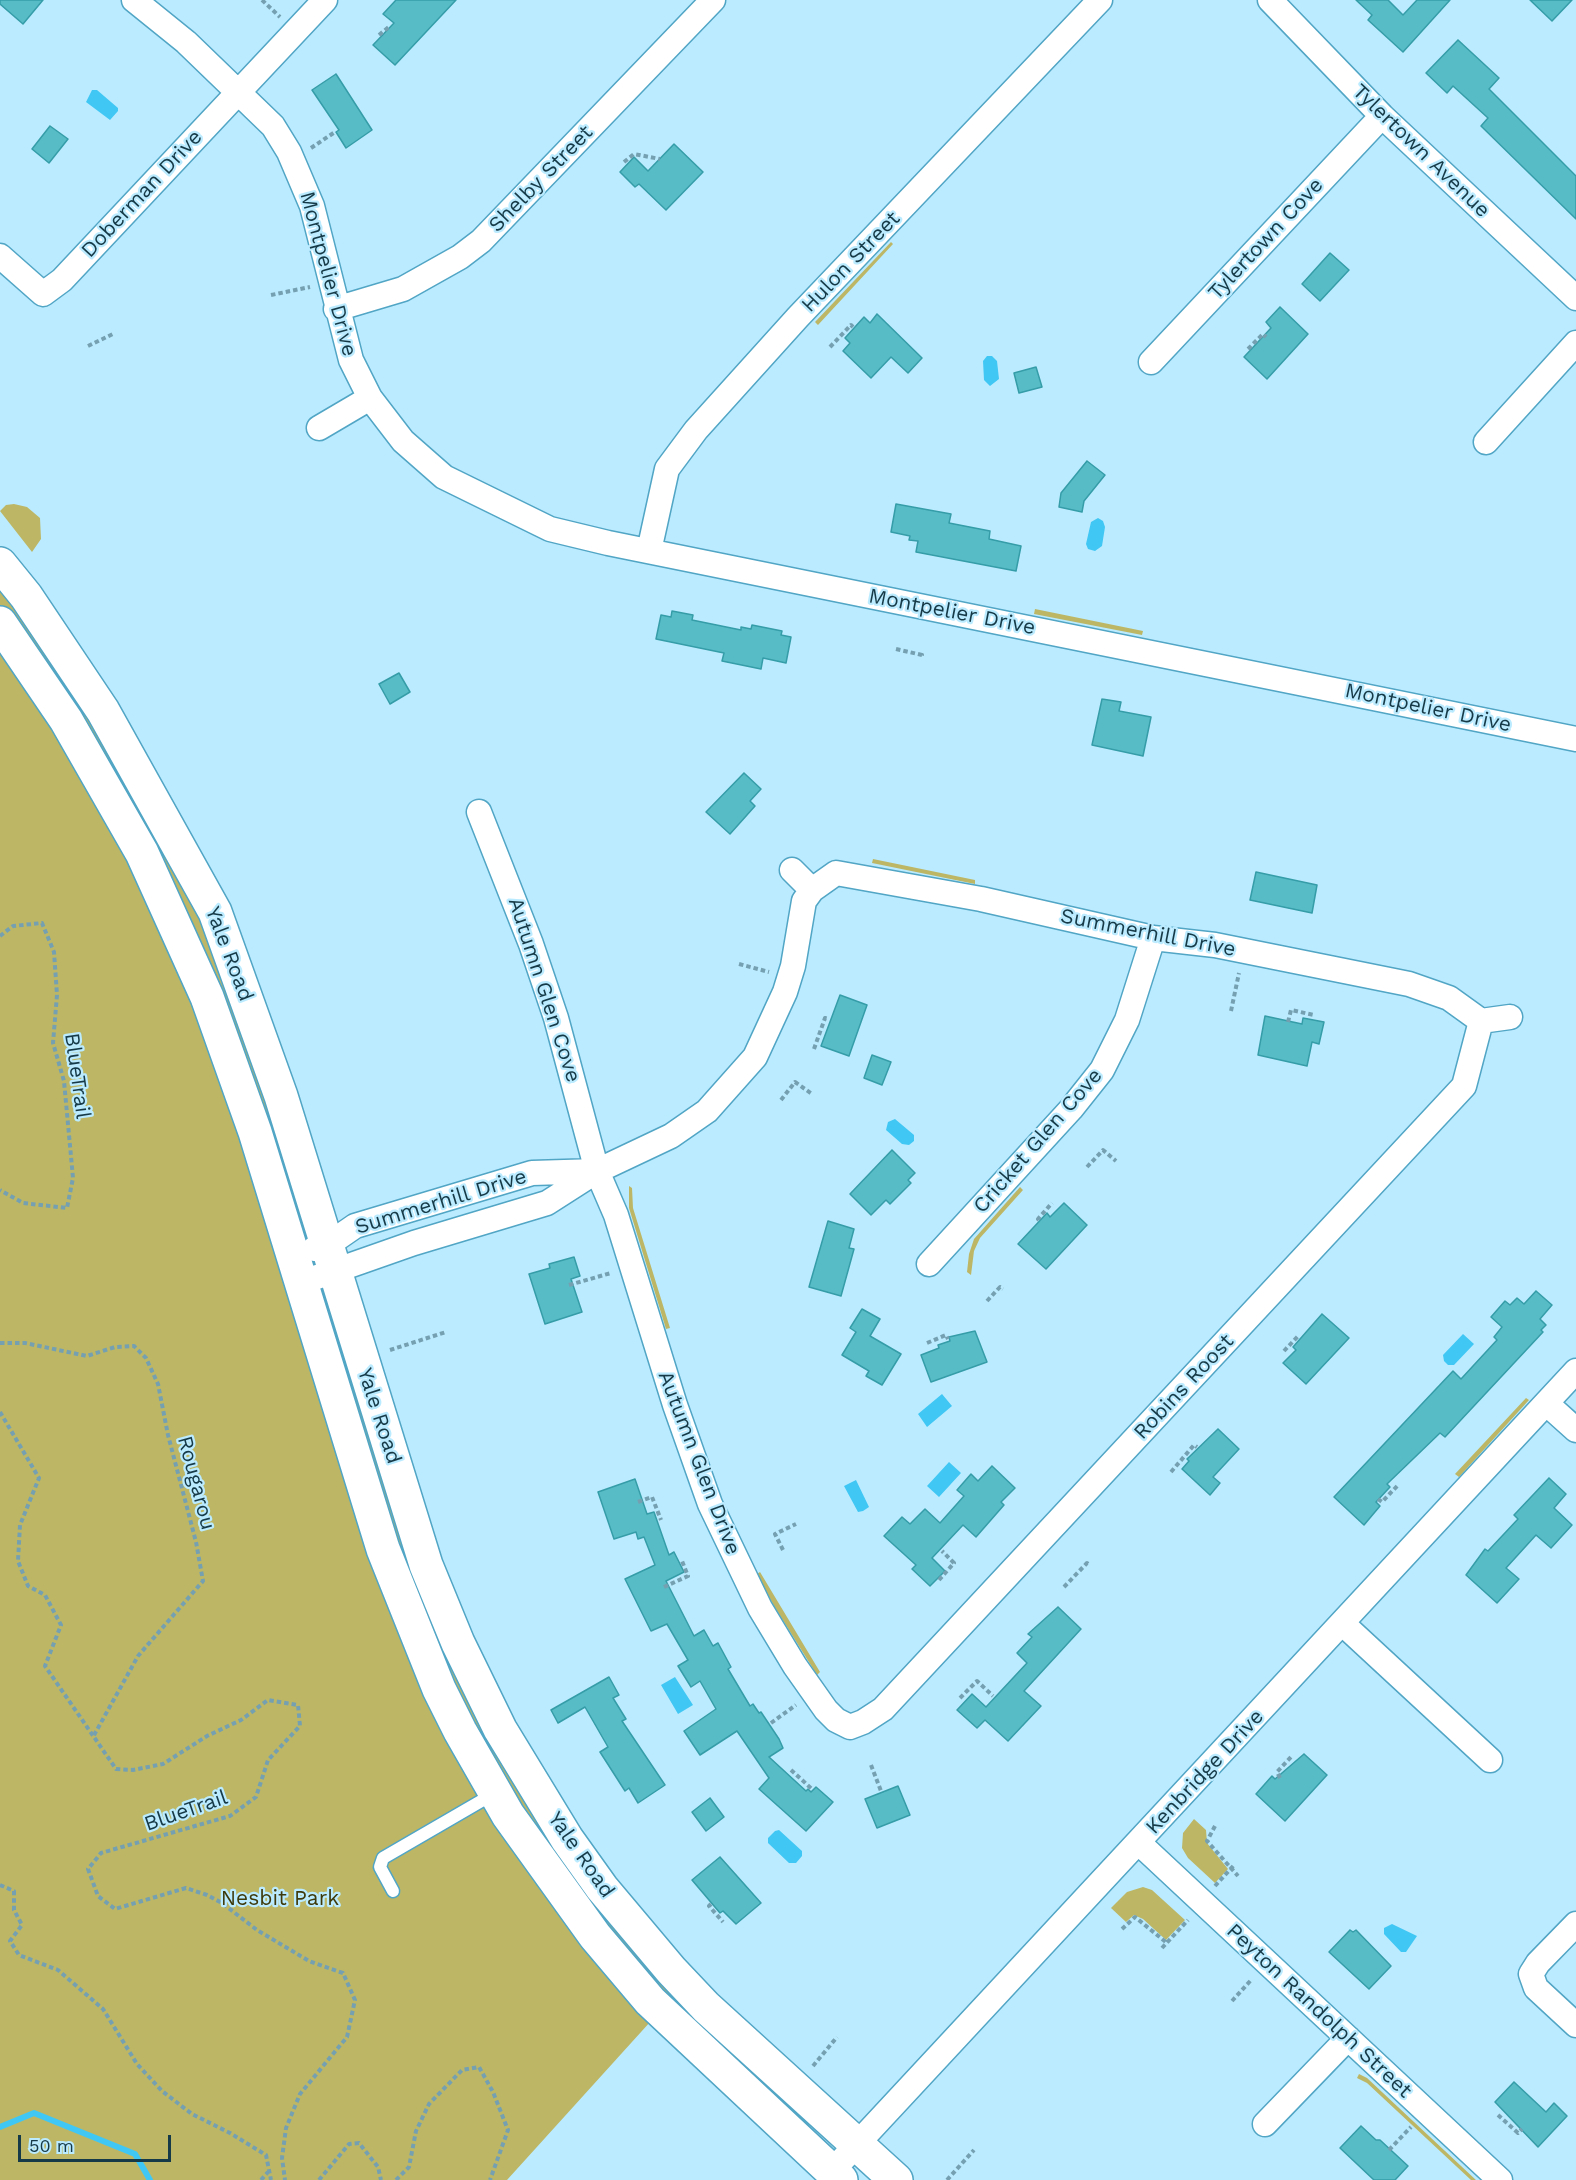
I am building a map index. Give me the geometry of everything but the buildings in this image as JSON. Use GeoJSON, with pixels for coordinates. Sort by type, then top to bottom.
{"type":"FeatureCollection","features":[{"type":"Feature","properties":{"kind":"main road","name":"Yale Road"},"geometry":{"type":"LineString","coordinates":[[0,564],[26,596],[103,711],[215,912],[281,1096],[426,1565],[482,1694],[525,1773],[567,1839],[602,1888],[671,1970],[706,2007],[896,2180]]}},
{"type":"Feature","properties":{"kind":"main road","name":"Yale Road"},"geometry":{"type":"LineString","coordinates":[[0,623],[93,765],[142,853],[207,997],[255,1132],[295,1269],[383,1549],[439,1689],[495,1793],[570,1904],[650,2001],[837,2176]]}},
{"type":"Feature","properties":{"kind":"street","name":"Montpelier Drive"},"geometry":{"type":"LineString","coordinates":[[134,0],[239,91],[273,126],[300,176],[312,207],[336,309],[351,360],[370,398],[403,441],[444,477],[550,529],[1576,739]]}},
{"type":"Feature","properties":{"kind":"street","name":"Doberman Drive"},"geometry":{"type":"LineString","coordinates":[[0,256],[43,294],[68,274],[325,0]]}},
{"type":"Feature","properties":{"kind":"street","name":"Shelby Street"},"geometry":{"type":"LineString","coordinates":[[336,309],[403,289],[460,257],[481,241],[713,0]]}},
{"type":"Feature","properties":{"kind":"street","name":"Hulon Street"},"geometry":{"type":"LineString","coordinates":[[649,551],[667,469],[696,430],[798,317],[1100,0]]}},
{"type":"Feature","properties":{"kind":"street","name":"Tylertown Avenue"},"geometry":{"type":"LineString","coordinates":[[1270,0],[1382,116],[1576,298]]}},
{"type":"Feature","properties":{"kind":"street","name":"Tylertown Cove"},"geometry":{"type":"LineString","coordinates":[[1151,362],[1382,116]]}},
{"type":"Feature","properties":{"kind":"street"},"geometry":{"type":"LineString","coordinates":[[1486,442],[1576,343]]}},
{"type":"Feature","properties":{"kind":"street"},"geometry":{"type":"LineString","coordinates":[[319,428],[370,398]]}},
{"type":"Feature","properties":{"kind":"street","name":"Autumn Glen Cove"},"geometry":{"type":"LineString","coordinates":[[479,812],[531,944],[556,1018],[597,1171]]}},
{"type":"Feature","properties":{"kind":"street"},"geometry":{"type":"LineString","coordinates":[[792,870],[812,890]]}},
{"type":"Feature","properties":{"kind":"street","name":"Summerhill Drive"},"geometry":{"type":"LineString","coordinates":[[295,1269],[330,1259],[366,1259],[547,1203],[597,1171],[671,1137],[696,1119],[725,1093],[755,1057],[785,992],[793,966],[804,901],[812,890],[836,873],[861,875],[981,899],[1153,938],[1215,945],[1409,984],[1449,998],[1481,1021]]}},
{"type":"Feature","properties":{"kind":"street","name":"Cricket Glen Cove"},"geometry":{"type":"LineString","coordinates":[[929,1264],[1071,1109],[1102,1070],[1127,1020],[1153,938]]}},
{"type":"Feature","properties":{"kind":"street"},"geometry":{"type":"LineString","coordinates":[[1481,1021],[1510,1017]]}},
{"type":"Feature","properties":{"kind":"street","name":"Robins Roost"},"geometry":{"type":"LineString","coordinates":[[850,1726],[863,1722],[883,1709],[1464,1086],[1481,1021]]}},
{"type":"Feature","properties":{"kind":"street","name":"Summerhill Drive"},"geometry":{"type":"LineString","coordinates":[[330,1259],[356,1226],[532,1173],[597,1171]]}},
{"type":"Feature","properties":{"kind":"street","name":"Autumn Glen Drive"},"geometry":{"type":"LineString","coordinates":[[597,1171],[616,1215],[675,1405],[725,1541],[760,1608],[795,1666],[826,1710],[836,1720],[850,1726]]}},
{"type":"Feature","properties":{"kind":"street","name":"Kenbridge Drive"},"geometry":{"type":"LineString","coordinates":[[837,2176],[857,2144],[1576,1371]]}},
{"type":"Feature","properties":{"kind":"street"},"geometry":{"type":"LineString","coordinates":[[1547,1404],[1576,1430]]}},
{"type":"Feature","properties":{"kind":"street"},"geometry":{"type":"LineString","coordinates":[[1343,1624],[1490,1760]]}},
{"type":"Feature","properties":{"kind":"street","name":"Peyton Randolph Street"},"geometry":{"type":"LineString","coordinates":[[1138,1843],[1500,2180]]}},
{"type":"Feature","properties":{"kind":"street"},"geometry":{"type":"LineString","coordinates":[[1576,1924],[1531,1974],[1536,1988],[1576,2025]]}},
{"type":"Feature","properties":{"kind":"street"},"geometry":{"type":"LineString","coordinates":[[1265,2124],[1348,2038]]}},
{"type":"Feature","properties":{"kind":"lane"},"geometry":{"type":"LineString","coordinates":[[393,1891],[384,1880],[380,1867],[383,1858],[495,1793]]}},
{"type":"Feature","properties":{"kind":"path"},"geometry":{"type":"LineString","coordinates":[[262,0],[280,18]]}},
{"type":"Feature","properties":{"kind":"path"},"geometry":{"type":"LineString","coordinates":[[379,35],[388,25],[390,26]]}},
{"type":"Feature","properties":{"kind":"path"},"geometry":{"type":"LineString","coordinates":[[311,148],[335,132]]}},
{"type":"Feature","properties":{"kind":"path"},"geometry":{"type":"LineString","coordinates":[[624,162],[634,154],[660,159]]}},
{"type":"Feature","properties":{"kind":"path"},"geometry":{"type":"LineString","coordinates":[[272,295],[310,287]]}},
{"type":"Feature","properties":{"kind":"path"},"geometry":{"type":"LineString","coordinates":[[830,347],[851,325],[853,327]]}},
{"type":"Feature","properties":{"kind":"path"},"geometry":{"type":"LineString","coordinates":[[88,346],[113,334]]}},
{"type":"Feature","properties":{"kind":"path"},"geometry":{"type":"LineString","coordinates":[[1248,349],[1263,334],[1266,337]]}},
{"type":"Feature","properties":{"kind":"path"},"geometry":{"type":"LineString","coordinates":[[896,649],[922,655],[921,658]]}},
{"type":"Feature","properties":{"kind":"path","name":"BlueTrail"},"geometry":{"type":"LineString","coordinates":[[0,936],[13,926],[42,923],[54,952],[57,995],[52,1043],[64,1081],[73,1178],[67,1208],[23,1203],[0,1190]]}},
{"type":"Feature","properties":{"kind":"path"},"geometry":{"type":"LineString","coordinates":[[740,964],[769,972]]}},
{"type":"Feature","properties":{"kind":"path"},"geometry":{"type":"LineString","coordinates":[[1231,1011],[1239,973]]}},
{"type":"Feature","properties":{"kind":"path"},"geometry":{"type":"LineString","coordinates":[[1288,1022],[1291,1010],[1314,1015]]}},
{"type":"Feature","properties":{"kind":"path"},"geometry":{"type":"LineString","coordinates":[[814,1049],[825,1018],[828,1019]]}},
{"type":"Feature","properties":{"kind":"path"},"geometry":{"type":"LineString","coordinates":[[781,1100],[795,1082],[812,1094]]}},
{"type":"Feature","properties":{"kind":"path"},"geometry":{"type":"LineString","coordinates":[[1087,1167],[1103,1150],[1116,1161]]}},
{"type":"Feature","properties":{"kind":"path"},"geometry":{"type":"LineString","coordinates":[[1039,1220],[1052,1203]]}},
{"type":"Feature","properties":{"kind":"path"},"geometry":{"type":"LineString","coordinates":[[568,1285],[612,1273]]}},
{"type":"Feature","properties":{"kind":"path"},"geometry":{"type":"LineString","coordinates":[[987,1301],[1000,1287],[1003,1289]]}},
{"type":"Feature","properties":{"kind":"path"},"geometry":{"type":"LineString","coordinates":[[390,1350],[446,1332]]}},
{"type":"Feature","properties":{"kind":"path"},"geometry":{"type":"LineString","coordinates":[[927,1343],[946,1335],[948,1339]]}},
{"type":"Feature","properties":{"kind":"path"},"geometry":{"type":"LineString","coordinates":[[1284,1351],[1299,1335]]}},
{"type":"Feature","properties":{"kind":"path","name":"Rougarou"},"geometry":{"type":"LineString","coordinates":[[0,1343],[25,1343],[87,1356],[115,1347],[134,1346],[146,1358],[158,1384],[168,1436],[196,1542],[203,1581],[138,1656],[93,1737]]}},
{"type":"Feature","properties":{"kind":"path","name":"BlueTrail"},"geometry":{"type":"LineString","coordinates":[[0,1412],[39,1478],[20,1525],[18,1561],[28,1586],[45,1595],[61,1625],[45,1666],[116,1769],[133,1770],[163,1764],[207,1736],[241,1720],[268,1700],[298,1705],[300,1726],[268,1760],[256,1797],[230,1816],[100,1853],[88,1869],[98,1896],[115,1909],[186,1888],[222,1903],[257,1930],[309,1961],[343,1973],[355,2000],[347,2037],[300,2094],[286,2128],[282,2158],[285,2180]]}},
{"type":"Feature","properties":{"kind":"path"},"geometry":{"type":"LineString","coordinates":[[1171,1472],[1194,1445],[1197,1447]]}},
{"type":"Feature","properties":{"kind":"path"},"geometry":{"type":"LineString","coordinates":[[1378,1499],[1382,1502],[1399,1484]]}},
{"type":"Feature","properties":{"kind":"path"},"geometry":{"type":"LineString","coordinates":[[638,1502],[652,1497],[661,1520]]}},
{"type":"Feature","properties":{"kind":"path"},"geometry":{"type":"LineString","coordinates":[[783,1550],[775,1534],[796,1524]]}},
{"type":"Feature","properties":{"kind":"path"},"geometry":{"type":"LineString","coordinates":[[939,1580],[954,1563],[942,1551]]}},
{"type":"Feature","properties":{"kind":"path"},"geometry":{"type":"LineString","coordinates":[[664,1587],[688,1576],[682,1561]]}},
{"type":"Feature","properties":{"kind":"path"},"geometry":{"type":"LineString","coordinates":[[1064,1587],[1087,1563],[1089,1565]]}},
{"type":"Feature","properties":{"kind":"path"},"geometry":{"type":"LineString","coordinates":[[960,1698],[977,1681],[993,1696]]}},
{"type":"Feature","properties":{"kind":"path"},"geometry":{"type":"LineString","coordinates":[[771,1723],[796,1705]]}},
{"type":"Feature","properties":{"kind":"path"},"geometry":{"type":"LineString","coordinates":[[1280,1778],[1276,1772],[1292,1756]]}},
{"type":"Feature","properties":{"kind":"path"},"geometry":{"type":"LineString","coordinates":[[871,1765],[881,1791]]}},
{"type":"Feature","properties":{"kind":"path"},"geometry":{"type":"LineString","coordinates":[[791,1770],[813,1790]]}},
{"type":"Feature","properties":{"kind":"path"},"geometry":{"type":"LineString","coordinates":[[1215,1826],[1208,1841],[1238,1876]]}},
{"type":"Feature","properties":{"kind":"path"},"geometry":{"type":"LineString","coordinates":[[1215,1886],[1235,1864]]}},
{"type":"Feature","properties":{"kind":"path"},"geometry":{"type":"LineString","coordinates":[[0,1885],[14,1891],[14,1910],[22,1925],[10,1941],[19,1955],[58,1970],[103,2009],[137,2064],[162,2091],[192,2114],[266,2155],[271,2180]]}},
{"type":"Feature","properties":{"kind":"path"},"geometry":{"type":"LineString","coordinates":[[711,1904],[709,1906],[723,1922]]}},
{"type":"Feature","properties":{"kind":"path"},"geometry":{"type":"LineString","coordinates":[[1122,1929],[1135,1917],[1167,1943]]}},
{"type":"Feature","properties":{"kind":"path"},"geometry":{"type":"LineString","coordinates":[[1162,1948],[1188,1920]]}},
{"type":"Feature","properties":{"kind":"path"},"geometry":{"type":"LineString","coordinates":[[1232,2001],[1252,1979]]}},
{"type":"Feature","properties":{"kind":"path"},"geometry":{"type":"LineString","coordinates":[[813,2066],[837,2037]]}},
{"type":"Feature","properties":{"kind":"path"},"geometry":{"type":"LineString","coordinates":[[396,2180],[409,2167],[416,2131],[429,2104],[462,2070],[478,2067],[493,2092],[508,2130],[490,2180]]}},
{"type":"Feature","properties":{"kind":"path"},"geometry":{"type":"LineString","coordinates":[[1498,2115],[1518,2133],[1522,2129]]}},
{"type":"Feature","properties":{"kind":"path"},"geometry":{"type":"LineString","coordinates":[[1389,2150],[1411,2127]]}},
{"type":"Feature","properties":{"kind":"path"},"geometry":{"type":"LineString","coordinates":[[319,2180],[349,2144],[359,2143],[378,2167],[381,2180]]}},
{"type":"Feature","properties":{"kind":"path"},"geometry":{"type":"LineString","coordinates":[[947,2180],[974,2150]]}},
{"type":"Feature","properties":{"kind":"path"},"geometry":{"type":"LineString","coordinates":[[261,2180],[269,2172]]}},
{"type":"Feature","properties":{"kind":"green space"},"geometry":{"type":"Polygon","coordinates":[[[891,242],[893,244],[818,325],[815,322],[891,242]]]}},
{"type":"Feature","properties":{"kind":"green space"},"geometry":{"type":"Polygon","coordinates":[[[6,505],[27,507],[40,518],[41,539],[32,552],[0,511],[6,505]]]}},
{"type":"Feature","properties":{"kind":"green space","name":"Nesbit Park"},"geometry":{"type":"Polygon","coordinates":[[[0,552],[211,898],[445,1600],[512,1741],[689,1979],[507,2180],[0,2180],[0,552]]]}},
{"type":"Feature","properties":{"kind":"green space"},"geometry":{"type":"Polygon","coordinates":[[[1035,609],[1143,631],[1142,635],[1034,614],[1035,609]]]}},
{"type":"Feature","properties":{"kind":"green space"},"geometry":{"type":"Polygon","coordinates":[[[873,859],[975,880],[975,884],[872,863],[873,859]]]}},
{"type":"Feature","properties":{"kind":"green space"},"geometry":{"type":"Polygon","coordinates":[[[629,1186],[632,1188],[633,1208],[670,1328],[666,1329],[629,1208],[629,1186]]]}},
{"type":"Feature","properties":{"kind":"green space"},"geometry":{"type":"Polygon","coordinates":[[[1020,1187],[1023,1190],[980,1238],[974,1251],[971,1275],[967,1272],[974,1239],[1020,1187]]]}},
{"type":"Feature","properties":{"kind":"green space"},"geometry":{"type":"Polygon","coordinates":[[[1526,1398],[1529,1400],[1459,1477],[1455,1474],[1526,1398]]]}},
{"type":"Feature","properties":{"kind":"green space"},"geometry":{"type":"Polygon","coordinates":[[[760,1572],[820,1672],[817,1675],[774,1606],[757,1574],[760,1572]]]}},
{"type":"Feature","properties":{"kind":"green space"},"geometry":{"type":"Polygon","coordinates":[[[1194,1819],[1206,1830],[1207,1843],[1228,1869],[1215,1883],[1188,1858],[1182,1848],[1183,1833],[1194,1819]]]}},
{"type":"Feature","properties":{"kind":"green space"},"geometry":{"type":"Polygon","coordinates":[[[1143,1887],[1152,1890],[1185,1920],[1166,1940],[1143,1919],[1134,1915],[1126,1922],[1111,1908],[1127,1892],[1143,1887]]]}},
{"type":"Feature","properties":{"kind":"green space"},"geometry":{"type":"Polygon","coordinates":[[[1359,2074],[1367,2078],[1476,2180],[1471,2180],[1367,2083],[1357,2078],[1359,2074]]]}},
{"type":"Feature","properties":{"kind":"water"},"geometry":{"type":"Polygon","coordinates":[[[92,90],[97,90],[118,108],[110,120],[86,102],[92,90]]]}},
{"type":"Feature","properties":{"kind":"water"},"geometry":{"type":"Polygon","coordinates":[[[987,356],[992,356],[997,361],[999,379],[990,386],[984,380],[983,361],[987,356]]]}},
{"type":"Feature","properties":{"kind":"water"},"geometry":{"type":"Polygon","coordinates":[[[1098,518],[1103,521],[1105,527],[1102,546],[1095,551],[1088,549],[1086,544],[1091,522],[1098,518]]]}},
{"type":"Feature","properties":{"kind":"water"},"geometry":{"type":"Polygon","coordinates":[[[895,1119],[914,1135],[914,1141],[909,1145],[902,1144],[886,1130],[888,1122],[895,1119]]]}},
{"type":"Feature","properties":{"kind":"water"},"geometry":{"type":"Polygon","coordinates":[[[1463,1334],[1474,1344],[1454,1365],[1448,1365],[1443,1355],[1463,1334]]]}},
{"type":"Feature","properties":{"kind":"water"},"geometry":{"type":"Polygon","coordinates":[[[942,1394],[952,1406],[927,1427],[918,1414],[942,1394]]]}},
{"type":"Feature","properties":{"kind":"water"},"geometry":{"type":"Polygon","coordinates":[[[949,1462],[961,1473],[939,1497],[927,1486],[949,1462]]]}},
{"type":"Feature","properties":{"kind":"water"},"geometry":{"type":"Polygon","coordinates":[[[856,1480],[869,1507],[858,1512],[844,1486],[856,1480]]]}},
{"type":"Feature","properties":{"kind":"water"},"geometry":{"type":"Polygon","coordinates":[[[675,1677],[693,1705],[678,1714],[661,1685],[675,1677]]]}},
{"type":"Feature","properties":{"kind":"water"},"geometry":{"type":"Polygon","coordinates":[[[779,1830],[802,1851],[802,1856],[796,1863],[789,1863],[768,1843],[768,1838],[779,1830]]]}},
{"type":"Feature","properties":{"kind":"water"},"geometry":{"type":"Polygon","coordinates":[[[1392,1924],[1417,1936],[1406,1952],[1401,1952],[1384,1934],[1384,1928],[1392,1924]]]}},
{"type":"Feature","properties":{"kind":"waterway"},"geometry":{"type":"LineString","coordinates":[[0,2127],[34,2113],[135,2154],[150,2180]]}}]}
